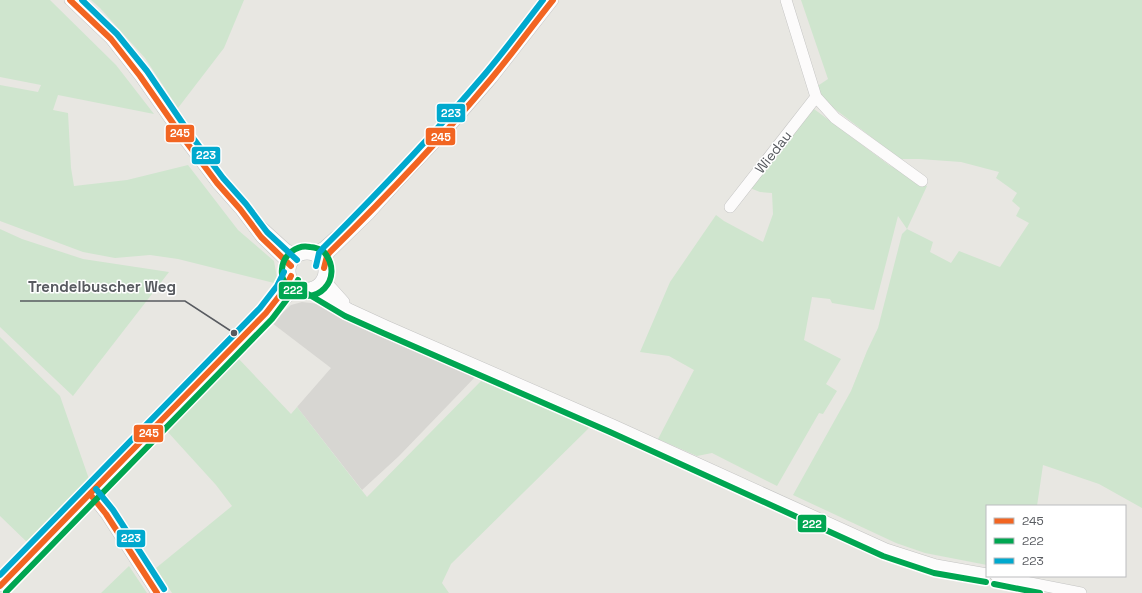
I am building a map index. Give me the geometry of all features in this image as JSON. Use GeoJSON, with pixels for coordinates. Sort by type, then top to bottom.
{"type":"FeatureCollection","features":[{"type":"Feature","properties":{"kind":"street"},"geometry":{"type":"LineString","coordinates":[[70,0],[111,38],[217,183],[291,271],[294,281],[349,309],[613,425],[886,549],[936,565],[986,574]]}},
{"type":"Feature","properties":{"kind":"street"},"geometry":{"type":"LineString","coordinates":[[266,313],[307,287],[319,283],[324,272],[327,256],[330,252],[369,214],[468,107],[553,0]]}},
{"type":"Feature","properties":{"kind":"street"},"geometry":{"type":"LineString","coordinates":[[786,0],[816,98],[835,118],[922,181]]}},
{"type":"Feature","properties":{"kind":"street","name":"Wiedau"},"geometry":{"type":"LineString","coordinates":[[730,208],[816,98]]}},
{"type":"Feature","properties":{"kind":"street"},"geometry":{"type":"LineString","coordinates":[[311,254],[324,247],[365,209],[396,184]]}},
{"type":"Feature","properties":{"kind":"street"},"geometry":{"type":"LineString","coordinates":[[240,209],[286,249],[299,256]]}},
{"type":"Feature","properties":{"kind":"street"},"geometry":{"type":"LineString","coordinates":[[0,586],[266,313],[284,290],[294,260],[299,256],[311,254],[321,261],[326,283],[349,309]]}},
{"type":"Feature","properties":{"kind":"street"},"geometry":{"type":"LineString","coordinates":[[90,494],[106,514],[157,593]]}},
{"type":"Feature","properties":{"kind":"street"},"geometry":{"type":"LineString","coordinates":[[1001,577],[1081,593]]}},
{"type":"Feature","properties":{"kind":"shaded area"},"geometry":{"type":"Polygon","coordinates":[[[302,302],[319,304],[477,375],[399,456],[362,490],[297,407],[331,368],[272,323],[291,305],[302,302]]]}},
{"type":"Feature","properties":{"kind":"green space"},"geometry":{"type":"Polygon","coordinates":[[[0,0],[50,0],[116,65],[154,114],[58,95],[53,110],[68,113],[71,168],[74,186],[127,180],[188,165],[238,230],[274,261],[278,284],[178,259],[150,255],[115,258],[83,252],[0,221],[0,85],[38,92],[41,85],[0,77],[0,0]]]}},
{"type":"Feature","properties":{"kind":"green space"},"geometry":{"type":"Polygon","coordinates":[[[91,0],[244,0],[224,48],[178,108],[145,58],[91,0]]]}},
{"type":"Feature","properties":{"kind":"green space"},"geometry":{"type":"Polygon","coordinates":[[[801,0],[1142,0],[1142,508],[1099,484],[1043,465],[1037,505],[986,505],[986,565],[925,553],[896,543],[793,495],[851,391],[878,328],[902,234],[907,229],[933,242],[930,252],[951,263],[959,251],[1000,267],[1029,223],[1016,216],[1020,208],[1012,201],[1017,193],[996,178],[999,172],[961,162],[900,159],[827,103],[816,87],[828,79],[801,0]]]}},
{"type":"Feature","properties":{"kind":"green space"},"geometry":{"type":"Polygon","coordinates":[[[814,109],[889,165],[927,186],[907,229],[898,216],[874,310],[832,303],[830,299],[812,297],[804,340],[841,359],[826,384],[837,391],[823,414],[819,413],[777,486],[712,453],[697,456],[658,439],[694,370],[669,356],[640,352],[670,282],[716,215],[724,221],[763,242],[773,214],[772,193],[760,192],[750,188],[814,109]]]}},
{"type":"Feature","properties":{"kind":"green space"},"geometry":{"type":"Polygon","coordinates":[[[0,229],[22,239],[83,259],[169,272],[73,396],[0,327],[0,229]]]}},
{"type":"Feature","properties":{"kind":"green space"},"geometry":{"type":"Polygon","coordinates":[[[0,337],[60,396],[89,479],[29,544],[0,516],[0,337]]]}},
{"type":"Feature","properties":{"kind":"green space"},"geometry":{"type":"Polygon","coordinates":[[[237,357],[291,414],[297,407],[367,497],[481,381],[591,426],[451,564],[442,583],[449,593],[172,593],[156,568],[232,506],[216,485],[166,430],[237,357]]]}},
{"type":"Feature","properties":{"kind":"green space"},"geometry":{"type":"Polygon","coordinates":[[[129,566],[147,593],[101,593],[129,566]]]}},
{"type":"Feature","properties":{"kind":"transit line","name":"245"},"geometry":{"type":"LineString","coordinates":[[70,0],[111,39],[140,76],[217,183],[240,209],[261,237],[291,266]]}},
{"type":"Feature","properties":{"kind":"transit line","name":"223"},"geometry":{"type":"LineString","coordinates":[[82,0],[117,34],[147,71],[190,134],[223,178],[246,204],[267,232],[297,260]]}},
{"type":"Feature","properties":{"kind":"transit line","name":"223"},"geometry":{"type":"LineString","coordinates":[[316,266],[319,253],[324,247],[386,183],[466,96],[543,0]]}},
{"type":"Feature","properties":{"kind":"transit line","name":"245"},"geometry":{"type":"LineString","coordinates":[[324,268],[327,256],[330,252],[453,124],[499,69],[553,0]]}},
{"type":"Feature","properties":{"kind":"transit line","name":"222"},"geometry":{"type":"LineString","coordinates":[[319,249],[300,247],[288,255],[283,264],[282,274],[283,279],[289,288],[299,294],[309,296],[317,294],[324,288],[329,281],[331,272],[330,262],[324,252]]}},
{"type":"Feature","properties":{"kind":"transit line","name":"223"},"geometry":{"type":"LineString","coordinates":[[0,575],[260,308],[277,286],[284,272]]}},
{"type":"Feature","properties":{"kind":"transit line","name":"245"},"geometry":{"type":"LineString","coordinates":[[0,586],[266,313],[284,290],[291,276]]}},
{"type":"Feature","properties":{"kind":"transit line","name":"222"},"geometry":{"type":"LineString","coordinates":[[6,592],[272,319],[291,294],[298,280]]}},
{"type":"Feature","properties":{"kind":"transit line","name":"222"},"geometry":{"type":"LineString","coordinates":[[308,294],[345,316],[610,432],[883,556],[934,573],[986,582]]}},
{"type":"Feature","properties":{"kind":"transit line","name":"223"},"geometry":{"type":"LineString","coordinates":[[96,489],[113,510],[164,589]]}},
{"type":"Feature","properties":{"kind":"transit line","name":"245"},"geometry":{"type":"LineString","coordinates":[[90,494],[106,514],[157,593]]}},
{"type":"Feature","properties":{"kind":"transit line","name":"222"},"geometry":{"type":"LineString","coordinates":[[994,584],[1040,593]]}},
{"type":"Feature","properties":{"kind":"place","name":"Trendelbuscher Weg"},"geometry":{"type":"Point","coordinates":[234,333]}}]}
